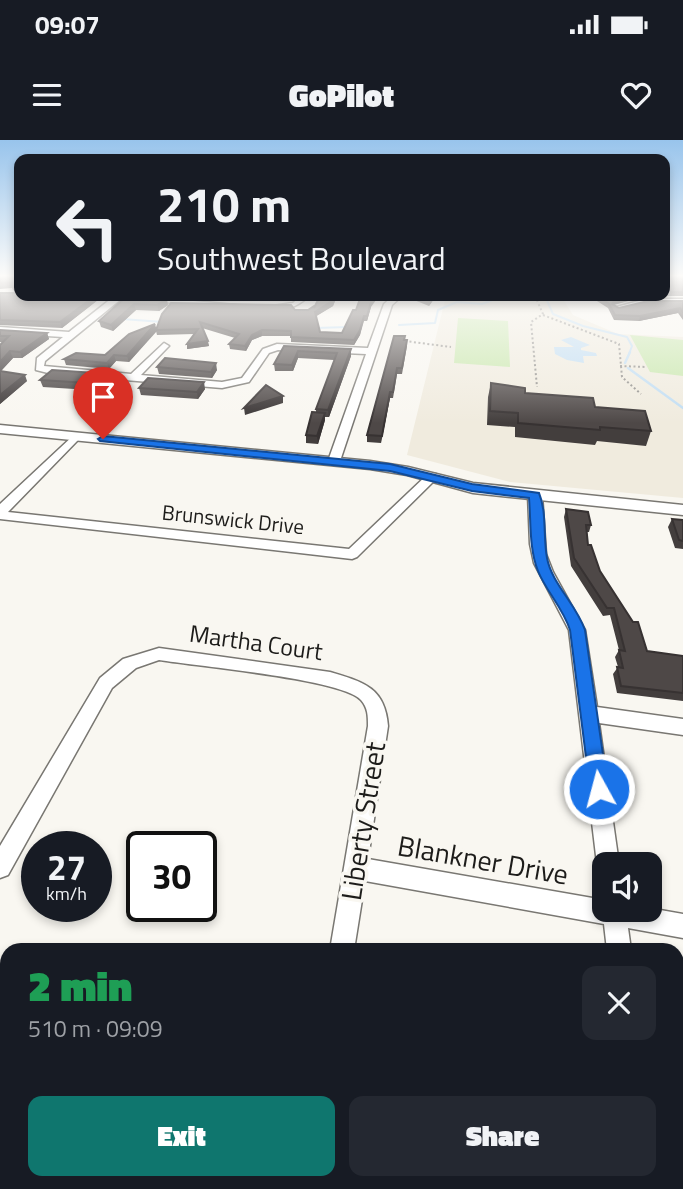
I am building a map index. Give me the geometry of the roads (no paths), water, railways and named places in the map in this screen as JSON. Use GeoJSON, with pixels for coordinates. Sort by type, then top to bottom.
{"type":"FeatureCollection","features":[{"type":"Feature","properties":{"kind":"street"},"geometry":{"type":"LineString","coordinates":[[84,325],[40,360],[34,369],[239,385],[271,346],[372,351]]}},
{"type":"Feature","properties":{"kind":"street"},"geometry":{"type":"LineString","coordinates":[[334,461],[381,325]]}},
{"type":"Feature","properties":{"kind":"street"},"geometry":{"type":"LineString","coordinates":[[0,330],[71,335]]}},
{"type":"Feature","properties":{"kind":"street"},"geometry":{"type":"LineString","coordinates":[[133,378],[164,346]]}},
{"type":"Feature","properties":{"kind":"street"},"geometry":{"type":"LineString","coordinates":[[0,429],[390,467],[472,488],[683,510]]}},
{"type":"Feature","properties":{"kind":"street"},"geometry":{"type":"LineString","coordinates":[[0,514],[75,437]]}},
{"type":"Feature","properties":{"kind":"street","name":"Brunswick Drive"},"geometry":{"type":"LineString","coordinates":[[0,514],[352,554],[432,477]]}},
{"type":"Feature","properties":{"kind":"street"},"geometry":{"type":"LineString","coordinates":[[535,495],[540,558],[545,572],[574,619],[590,714],[607,852]]}},
{"type":"Feature","properties":{"kind":"street","name":"Martha Court"},"geometry":{"type":"LineString","coordinates":[[0,867],[106,683],[131,654],[159,654],[330,678],[367,694]]}},
{"type":"Feature","properties":{"kind":"street","name":"Liberty Street"},"geometry":{"type":"LineString","coordinates":[[343,943],[378,726],[377,709],[367,694]]}},
{"type":"Feature","properties":{"kind":"street"},"geometry":{"type":"LineString","coordinates":[[590,714],[683,727]]}},
{"type":"Feature","properties":{"kind":"street","name":"Blankner Drive"},"geometry":{"type":"LineString","coordinates":[[355,868],[592,907]]}},
{"type":"Feature","properties":{"kind":"street","name":"Blankner Drive"},"geometry":{"type":"LineString","coordinates":[[662,921],[683,926]]}},
{"type":"Feature","properties":{"kind":"street"},"geometry":{"type":"LineString","coordinates":[[615,922],[618,943]]}},
{"type":"Feature","properties":{"kind":"water"},"geometry":{"type":"Polygon","coordinates":[[[571,337],[590,345],[581,350],[596,353],[597,356],[583,356],[584,363],[567,360],[555,354],[554,347],[574,347],[561,340],[571,337]]]}},
{"type":"Feature","properties":{"kind":"waterway"},"geometry":{"type":"LineString","coordinates":[[580,325],[627,337],[632,346],[629,354]]}},
{"type":"Feature","properties":{"kind":"waterway"},"geometry":{"type":"LineString","coordinates":[[315,328],[348,327]]}},
{"type":"Feature","properties":{"kind":"waterway"},"geometry":{"type":"LineString","coordinates":[[625,363],[630,352]]}},
{"type":"Feature","properties":{"kind":"waterway"},"geometry":{"type":"LineString","coordinates":[[628,368],[683,408]]}}]}
